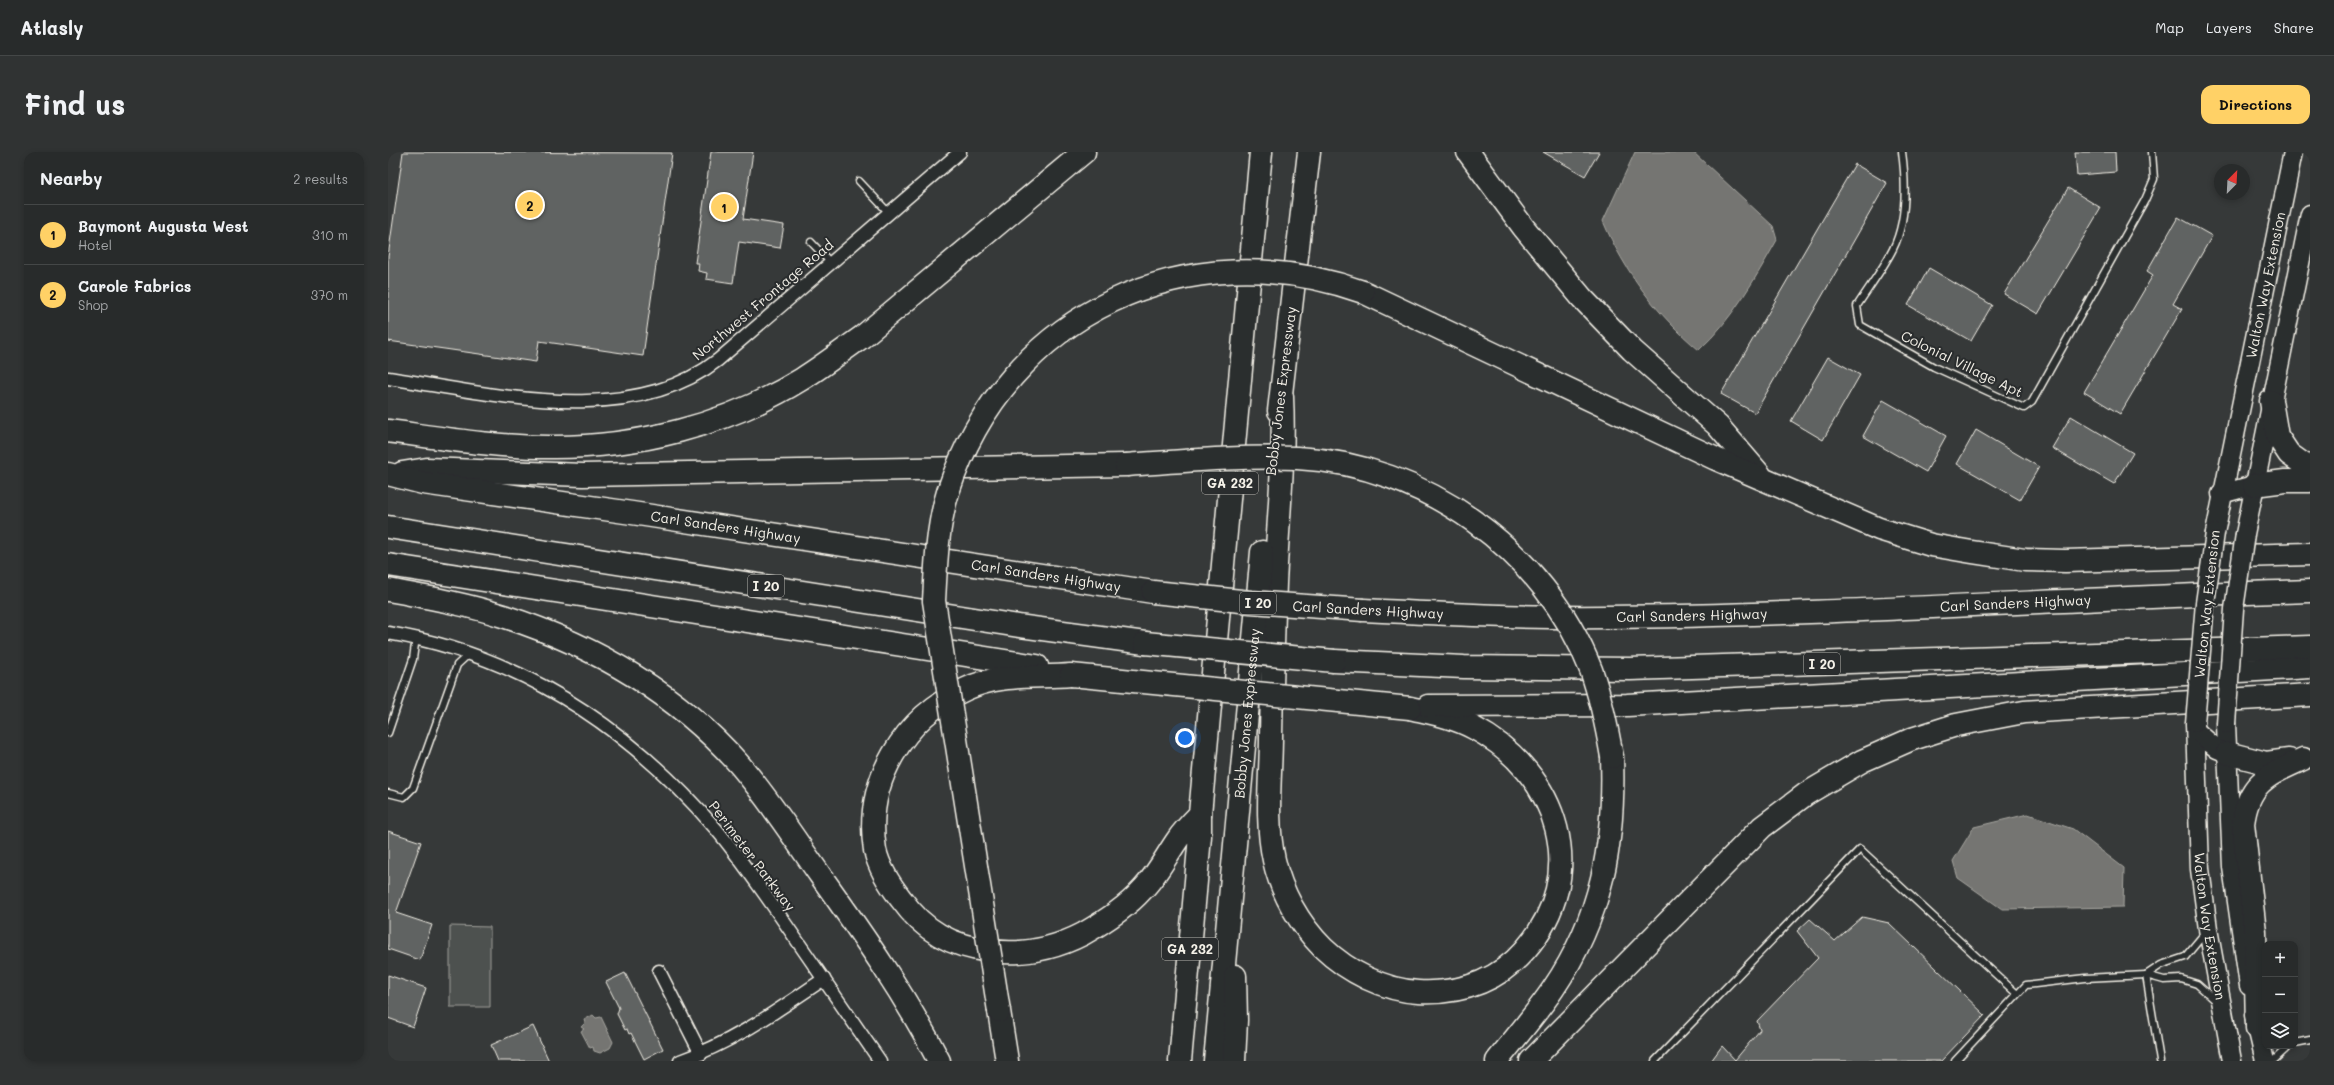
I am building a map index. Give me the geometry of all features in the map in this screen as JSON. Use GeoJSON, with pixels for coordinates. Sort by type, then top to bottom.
{"type":"FeatureCollection","features":[{"type":"Feature","properties":{"kind":"highway"},"geometry":{"type":"LineString","coordinates":[[388,431],[508,445],[548,447],[616,443],[684,429],[719,418],[801,379],[862,337],[1084,152]]}},
{"type":"Feature","properties":{"kind":"highway","name":"GA 232"},"geometry":{"type":"LineString","coordinates":[[1180,1061],[1200,836],[1200,814],[1262,152]]}},
{"type":"Feature","properties":{"kind":"highway","name":"Bobby Jones Expressway"},"geometry":{"type":"LineString","coordinates":[[1215,1061],[1273,441],[1282,397],[1309,152]]}},
{"type":"Feature","properties":{"kind":"highway"},"geometry":{"type":"LineString","coordinates":[[1468,152],[1524,228],[1582,298],[1632,350],[1718,426],[1764,481]]}},
{"type":"Feature","properties":{"kind":"highway"},"geometry":{"type":"LineString","coordinates":[[1007,1061],[934,601],[938,547],[947,494],[957,466],[980,420],[1013,376],[1064,331],[1109,302],[1156,284],[1209,273],[1263,271],[1316,278],[1363,292],[1764,481],[1879,529],[1931,544],[2017,559],[2065,561],[2310,554]]}},
{"type":"Feature","properties":{"kind":"highway"},"geometry":{"type":"LineString","coordinates":[[1200,814],[1178,838],[1160,867],[1128,904],[1082,934],[1062,943],[1042,949],[1010,953],[969,948],[949,941],[916,917],[894,890],[884,872],[876,852],[874,806],[878,786],[896,749],[909,732],[933,709],[966,689],[1014,676],[1071,675],[1410,708],[1446,717],[1472,727],[1510,752],[1538,785],[1555,821],[1560,843],[1560,881],[1556,898],[1533,941],[1520,956],[1494,977],[1448,992],[1408,992],[1371,980],[1336,959],[1321,946],[1290,903],[1277,872],[1273,857],[1270,812],[1275,584],[1284,441],[1282,397]]}},
{"type":"Feature","properties":{"kind":"highway"},"geometry":{"type":"LineString","coordinates":[[2271,401],[2277,436],[2289,454],[2310,469]]}},
{"type":"Feature","properties":{"kind":"highway"},"geometry":{"type":"LineString","coordinates":[[389,475],[426,469],[583,475],[934,467],[1126,465],[1298,458],[1367,469],[1417,488],[1462,512],[1508,550],[1530,572],[1568,623],[1591,670],[1604,714],[1612,758],[1614,800],[1611,831],[1600,888],[1592,911],[1572,956],[1553,988],[1497,1061]]}},
{"type":"Feature","properties":{"kind":"highway","name":"Carl Sanders Highway"},"geometry":{"type":"LineString","coordinates":[[389,475],[423,483],[1153,592],[1251,602],[1363,610],[1545,617],[1749,615],[2154,596],[2310,591]]}},
{"type":"Feature","properties":{"kind":"highway"},"geometry":{"type":"LineString","coordinates":[[2254,485],[2285,481],[2310,481]]}},
{"type":"Feature","properties":{"kind":"highway","name":"I 20"},"geometry":{"type":"LineString","coordinates":[[388,527],[1004,624],[1145,643],[1334,661],[1487,668],[1638,669],[2310,648]]}},
{"type":"Feature","properties":{"kind":"highway"},"geometry":{"type":"LineString","coordinates":[[388,565],[1056,669],[1071,675]]}},
{"type":"Feature","properties":{"kind":"highway"},"geometry":{"type":"LineString","coordinates":[[388,590],[502,615],[557,636],[624,670],[690,716],[738,764],[760,790],[871,946],[905,998],[939,1061]]}},
{"type":"Feature","properties":{"kind":"highway"},"geometry":{"type":"LineString","coordinates":[[1410,708],[1447,705],[1627,705],[1873,689],[2310,667]]}},
{"type":"Feature","properties":{"kind":"highway"},"geometry":{"type":"LineString","coordinates":[[1531,1061],[1762,827],[1806,794],[1862,761],[1912,739],[1956,725],[2024,712],[2310,695]]}},
{"type":"Feature","properties":{"kind":"highway"},"geometry":{"type":"LineString","coordinates":[[2227,753],[2266,763],[2306,758]]}},
{"type":"Feature","properties":{"kind":"highway"},"geometry":{"type":"LineString","coordinates":[[2260,1033],[2255,932],[2243,824],[2245,812],[2258,785],[2268,775],[2306,758]]}},
{"type":"Feature","properties":{"kind":"highway"},"geometry":{"type":"LineString","coordinates":[[1231,886],[1236,1020],[1234,1061]]}},
{"type":"Feature","properties":{"kind":"highway"},"geometry":{"type":"LineString","coordinates":[[1176,1061],[1184,1018]]}},
{"type":"Feature","properties":{"kind":"main road","name":"Walton Way Extension"},"geometry":{"type":"LineString","coordinates":[[2232,1061],[2208,929],[2200,868],[2195,727],[2205,603],[2221,494],[2293,152]]}},
{"type":"Feature","properties":{"kind":"main road","name":"Walton Way Extension"},"geometry":{"type":"LineString","coordinates":[[2265,1061],[2242,946],[2232,867],[2226,724],[2234,609],[2245,534],[2310,214]]}},
{"type":"Feature","properties":{"kind":"main road"},"geometry":{"type":"LineString","coordinates":[[2221,494],[2254,485]]}},
{"type":"Feature","properties":{"kind":"main road"},"geometry":{"type":"LineString","coordinates":[[2195,727],[2217,749],[2227,753]]}},
{"type":"Feature","properties":{"kind":"street","name":"Northwest Frontage Road"},"geometry":{"type":"LineString","coordinates":[[388,378],[545,401],[618,399],[654,393],[683,382],[706,369],[960,152]]}},
{"type":"Feature","properties":{"kind":"street","name":"Perimeter Parkway"},"geometry":{"type":"LineString","coordinates":[[388,633],[416,637],[470,652],[507,668],[600,720],[651,761],[716,829],[824,979],[880,1061]]}},
{"type":"Feature","properties":{"kind":"street"},"geometry":{"type":"LineString","coordinates":[[658,971],[701,1054]]}},
{"type":"Feature","properties":{"kind":"street"},"geometry":{"type":"LineString","coordinates":[[680,1061],[701,1054],[740,1035],[824,979]]}},
{"type":"Feature","properties":{"kind":"lane","name":"Colonial Village Apt"},"geometry":{"type":"LineString","coordinates":[[1902,152],[1906,181],[1903,214],[1894,248],[1857,306],[1860,325],[1934,367],[2024,408],[2032,402],[2145,200],[2154,179],[2152,152]]}},
{"type":"Feature","properties":{"kind":"lane"},"geometry":{"type":"LineString","coordinates":[[859,181],[889,213]]}},
{"type":"Feature","properties":{"kind":"lane"},"geometry":{"type":"LineString","coordinates":[[811,242],[831,263]]}},
{"type":"Feature","properties":{"kind":"lane"},"geometry":{"type":"LineString","coordinates":[[388,733],[413,659],[416,637]]}},
{"type":"Feature","properties":{"kind":"lane"},"geometry":{"type":"LineString","coordinates":[[388,794],[404,796],[413,788],[457,664],[470,652]]}},
{"type":"Feature","properties":{"kind":"lane"},"geometry":{"type":"LineString","coordinates":[[1655,1061],[1860,849],[2017,994]]}},
{"type":"Feature","properties":{"kind":"lane"},"geometry":{"type":"LineString","coordinates":[[2146,975],[2161,965],[2185,957],[2208,929]]}},
{"type":"Feature","properties":{"kind":"lane"},"geometry":{"type":"LineString","coordinates":[[2146,975],[2160,1061]]}},
{"type":"Feature","properties":{"kind":"lane"},"geometry":{"type":"LineString","coordinates":[[1955,1061],[2026,985],[2085,978],[2146,975],[2164,980],[2181,979],[2197,984],[2221,1005]]}},
{"type":"Feature","properties":{"kind":"lane"},"geometry":{"type":"LineString","coordinates":[[2298,1042],[2310,1040]]}},
{"type":"Feature","properties":{"kind":"lane"},"geometry":{"type":"LineString","coordinates":[[2273,1061],[2286,1049]]}},
{"type":"Feature","properties":{"kind":"shaded area"},"geometry":{"type":"Polygon","coordinates":[[[1635,152],[1693,152],[1773,226],[1777,240],[1760,269],[1722,326],[1699,350],[1669,322],[1643,291],[1621,257],[1603,221],[1635,152]]]}},
{"type":"Feature","properties":{"kind":"shaded area"},"geometry":{"type":"Polygon","coordinates":[[[2028,814],[2073,829],[2124,868],[2123,907],[2002,909],[1958,878],[1953,861],[1974,827],[2028,814]]]}},
{"type":"Feature","properties":{"kind":"shaded area"},"geometry":{"type":"Polygon","coordinates":[[[450,926],[490,927],[490,1007],[450,1007],[450,926]]]}},
{"type":"Feature","properties":{"kind":"shaded area"},"geometry":{"type":"Polygon","coordinates":[[[593,1015],[596,1018],[601,1017],[613,1042],[610,1048],[600,1053],[594,1051],[593,1047],[590,1048],[581,1031],[584,1029],[581,1027],[585,1023],[584,1020],[593,1015]]]}},
{"type":"Feature","properties":{"kind":"building"},"geometry":{"type":"Polygon","coordinates":[[[403,152],[672,153],[643,356],[539,341],[536,362],[388,341],[388,257],[403,152]]]}},
{"type":"Feature","properties":{"kind":"building"},"geometry":{"type":"Polygon","coordinates":[[[711,152],[753,152],[743,219],[784,225],[780,248],[739,242],[733,283],[706,279],[707,273],[698,271],[699,263],[695,263],[711,152]]]}},
{"type":"Feature","properties":{"kind":"building"},"geometry":{"type":"Polygon","coordinates":[[[1543,152],[1599,152],[1585,176],[1543,152]]]}},
{"type":"Feature","properties":{"kind":"building"},"geometry":{"type":"Polygon","coordinates":[[[2075,152],[2115,152],[2116,172],[2077,175],[2075,152]]]}},
{"type":"Feature","properties":{"kind":"building"},"geometry":{"type":"Polygon","coordinates":[[[1855,164],[1887,183],[1755,413],[1721,394],[1855,164]]]}},
{"type":"Feature","properties":{"kind":"building"},"geometry":{"type":"Polygon","coordinates":[[[2068,188],[2101,208],[2038,314],[2004,294],[2068,188]]]}},
{"type":"Feature","properties":{"kind":"building"},"geometry":{"type":"Polygon","coordinates":[[[2178,217],[2212,236],[2173,304],[2182,309],[2120,414],[2084,392],[2153,275],[2147,271],[2178,217]]]}},
{"type":"Feature","properties":{"kind":"building"},"geometry":{"type":"Polygon","coordinates":[[[1929,268],[1992,305],[1971,341],[1908,305],[1929,268]]]}},
{"type":"Feature","properties":{"kind":"building"},"geometry":{"type":"Polygon","coordinates":[[[1828,357],[1860,375],[1823,440],[1791,421],[1828,357]]]}},
{"type":"Feature","properties":{"kind":"building"},"geometry":{"type":"Polygon","coordinates":[[[1883,400],[1946,436],[1926,472],[1863,436],[1883,400]]]}},
{"type":"Feature","properties":{"kind":"building"},"geometry":{"type":"Polygon","coordinates":[[[2071,416],[2133,453],[2114,484],[2052,448],[2071,416]]]}},
{"type":"Feature","properties":{"kind":"building"},"geometry":{"type":"Polygon","coordinates":[[[1976,430],[2039,467],[2020,500],[1957,464],[1976,430]]]}},
{"type":"Feature","properties":{"kind":"building"},"geometry":{"type":"Polygon","coordinates":[[[388,831],[421,842],[396,913],[432,925],[420,960],[388,949],[388,831]]]}},
{"type":"Feature","properties":{"kind":"building"},"geometry":{"type":"Polygon","coordinates":[[[1862,917],[1889,923],[1985,1015],[1941,1061],[1711,1061],[1722,1046],[1735,1060],[1760,1030],[1757,1021],[1818,958],[1797,931],[1810,919],[1835,941],[1862,917]]]}},
{"type":"Feature","properties":{"kind":"building"},"geometry":{"type":"Polygon","coordinates":[[[625,973],[663,1049],[644,1059],[631,1033],[629,1034],[627,1029],[625,1030],[617,1014],[619,1008],[606,982],[625,973]]]}},
{"type":"Feature","properties":{"kind":"building"},"geometry":{"type":"Polygon","coordinates":[[[388,975],[426,988],[413,1027],[388,1018],[388,975]]]}},
{"type":"Feature","properties":{"kind":"building"},"geometry":{"type":"Polygon","coordinates":[[[533,1026],[549,1061],[498,1061],[491,1045],[533,1026]]]}},
{"type":"Feature","properties":{"kind":"place","name":"Carole Fabrics"},"geometry":{"type":"Point","coordinates":[530,205]}},
{"type":"Feature","properties":{"kind":"place","name":"Baymont Augusta West"},"geometry":{"type":"Point","coordinates":[724,207]}}]}
